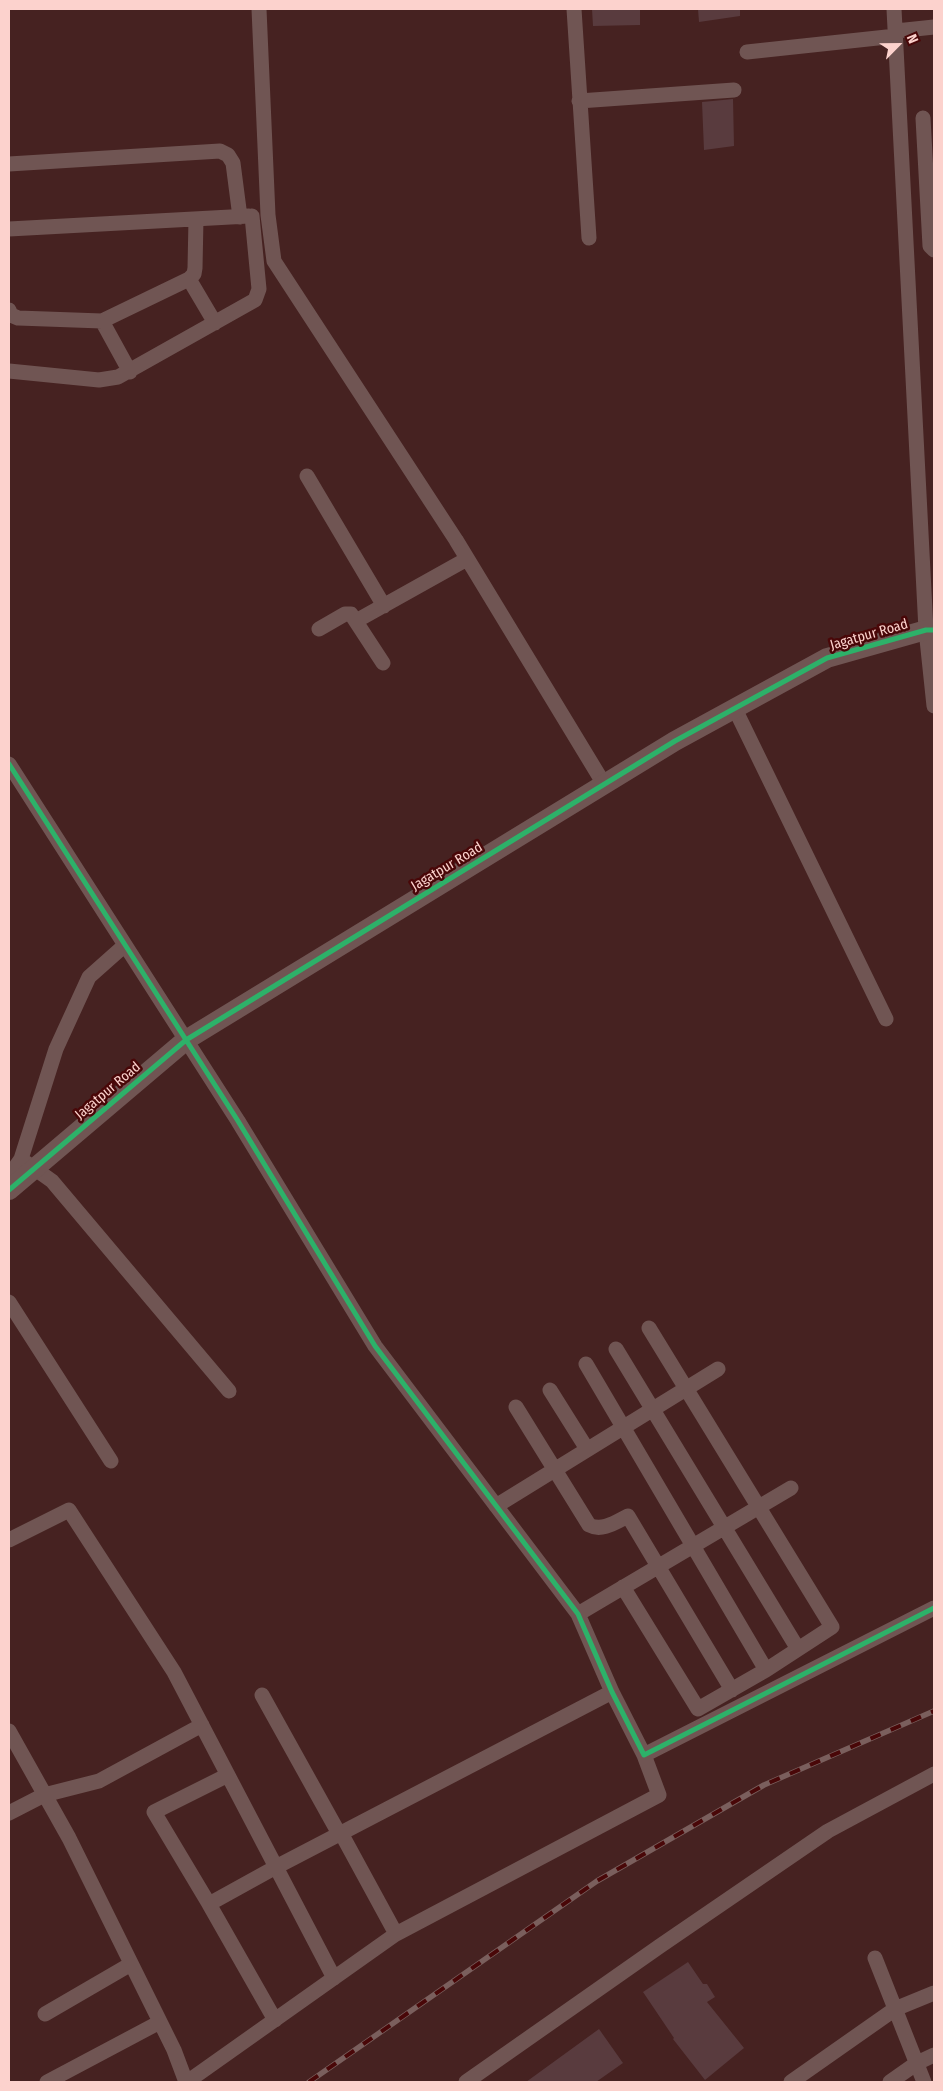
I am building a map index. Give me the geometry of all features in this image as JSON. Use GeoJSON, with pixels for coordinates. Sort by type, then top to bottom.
{"type":"FeatureCollection","features":[{"type":"Feature","properties":{"kind":"street"},"geometry":{"type":"LineString","coordinates":[[259,9],[268,215],[274,262],[468,559],[604,784]]}},
{"type":"Feature","properties":{"kind":"street"},"geometry":{"type":"LineString","coordinates":[[574,9],[579,101],[586,167],[589,238]]}},
{"type":"Feature","properties":{"kind":"street"},"geometry":{"type":"LineString","coordinates":[[894,9],[929,574],[934,706]]}},
{"type":"Feature","properties":{"kind":"street"},"geometry":{"type":"LineString","coordinates":[[747,52],[896,34],[934,27]]}},
{"type":"Feature","properties":{"kind":"street"},"geometry":{"type":"LineString","coordinates":[[579,101],[734,90]]}},
{"type":"Feature","properties":{"kind":"street"},"geometry":{"type":"LineString","coordinates":[[923,118],[931,179],[930,246],[934,250]]}},
{"type":"Feature","properties":{"kind":"street"},"geometry":{"type":"LineString","coordinates":[[9,164],[220,152],[228,155],[233,163],[246,217],[259,294],[255,300],[130,372],[118,377],[99,380],[9,371]]}},
{"type":"Feature","properties":{"kind":"street"},"geometry":{"type":"LineString","coordinates":[[904,182],[931,179]]}},
{"type":"Feature","properties":{"kind":"street"},"geometry":{"type":"LineString","coordinates":[[9,229],[268,215]]}},
{"type":"Feature","properties":{"kind":"street"},"geometry":{"type":"LineString","coordinates":[[9,310],[11,315],[18,318],[102,321],[189,280],[194,274],[195,268],[196,219]]}},
{"type":"Feature","properties":{"kind":"street"},"geometry":{"type":"LineString","coordinates":[[189,280],[215,323]]}},
{"type":"Feature","properties":{"kind":"street"},"geometry":{"type":"LineString","coordinates":[[102,321],[130,372]]}},
{"type":"Feature","properties":{"kind":"street"},"geometry":{"type":"LineString","coordinates":[[307,476],[384,606]]}},
{"type":"Feature","properties":{"kind":"street"},"geometry":{"type":"LineString","coordinates":[[356,621],[468,559]]}},
{"type":"Feature","properties":{"kind":"street"},"geometry":{"type":"LineString","coordinates":[[319,629],[345,614],[351,614],[383,664]]}},
{"type":"Feature","properties":{"kind":"street","name":"Jagatpur Road"},"geometry":{"type":"LineString","coordinates":[[9,1176],[186,1040],[675,741],[827,658],[930,630]]}},
{"type":"Feature","properties":{"kind":"street"},"geometry":{"type":"LineString","coordinates":[[735,709],[886,1019]]}},
{"type":"Feature","properties":{"kind":"street"},"geometry":{"type":"LineString","coordinates":[[9,764],[243,1129],[375,1346],[578,1614],[612,1692],[644,1756],[659,1795],[396,1934],[187,2082],[174,2050],[68,1838],[9,1731]]}},
{"type":"Feature","properties":{"kind":"street","name":"Jagatpur Road"},"geometry":{"type":"LineString","coordinates":[[9,1190],[27,1163],[56,1049],[89,977],[125,945]]}},
{"type":"Feature","properties":{"kind":"street"},"geometry":{"type":"LineString","coordinates":[[27,1163],[52,1181],[229,1391]]}},
{"type":"Feature","properties":{"kind":"street"},"geometry":{"type":"LineString","coordinates":[[9,1302],[111,1461]]}},
{"type":"Feature","properties":{"kind":"street"},"geometry":{"type":"LineString","coordinates":[[623,1587],[698,1709],[766,1670],[832,1628],[648,1328]]}},
{"type":"Feature","properties":{"kind":"street"},"geometry":{"type":"LineString","coordinates":[[616,1349],[798,1649]]}},
{"type":"Feature","properties":{"kind":"street"},"geometry":{"type":"LineString","coordinates":[[586,1364],[766,1670]]}},
{"type":"Feature","properties":{"kind":"street"},"geometry":{"type":"LineString","coordinates":[[496,1506],[718,1369]]}},
{"type":"Feature","properties":{"kind":"street"},"geometry":{"type":"LineString","coordinates":[[550,1390],[587,1449]]}},
{"type":"Feature","properties":{"kind":"street"},"geometry":{"type":"LineString","coordinates":[[516,1407],[589,1525],[595,1529],[604,1527],[628,1516],[732,1690]]}},
{"type":"Feature","properties":{"kind":"street"},"geometry":{"type":"LineString","coordinates":[[578,1614],[791,1488]]}},
{"type":"Feature","properties":{"kind":"street"},"geometry":{"type":"LineString","coordinates":[[9,1540],[69,1510],[174,1672],[334,1978]]}},
{"type":"Feature","properties":{"kind":"street"},"geometry":{"type":"LineString","coordinates":[[644,1756],[934,1608]]}},
{"type":"Feature","properties":{"kind":"street"},"geometry":{"type":"LineString","coordinates":[[209,1904],[276,1867],[612,1692]]}},
{"type":"Feature","properties":{"kind":"street"},"geometry":{"type":"LineString","coordinates":[[262,1695],[396,1934]]}},
{"type":"Feature","properties":{"kind":"street"},"geometry":{"type":"LineString","coordinates":[[9,1813],[44,1794],[100,1781],[202,1725]]}},
{"type":"Feature","properties":{"kind":"street"},"geometry":{"type":"LineString","coordinates":[[466,2082],[660,1946],[828,1832],[934,1774]]}},
{"type":"Feature","properties":{"kind":"street"},"geometry":{"type":"LineString","coordinates":[[228,1775],[154,1812],[275,2020]]}},
{"type":"Feature","properties":{"kind":"street"},"geometry":{"type":"LineString","coordinates":[[875,1958],[924,2082]]}},
{"type":"Feature","properties":{"kind":"street"},"geometry":{"type":"LineString","coordinates":[[45,2014],[131,1964]]}},
{"type":"Feature","properties":{"kind":"street"},"geometry":{"type":"LineString","coordinates":[[791,2082],[895,2009],[934,1994]]}},
{"type":"Feature","properties":{"kind":"street"},"geometry":{"type":"LineString","coordinates":[[47,2082],[160,2022]]}},
{"type":"Feature","properties":{"kind":"street"},"geometry":{"type":"LineString","coordinates":[[890,2082],[917,2063],[934,2056]]}},
{"type":"Feature","properties":{"kind":"building"},"geometry":{"type":"Polygon","coordinates":[[[592,9],[640,9],[640,25],[593,26],[592,9]]]}},
{"type":"Feature","properties":{"kind":"building"},"geometry":{"type":"Polygon","coordinates":[[[698,9],[740,9],[740,16],[699,22],[698,9]]]}},
{"type":"Feature","properties":{"kind":"building"},"geometry":{"type":"Polygon","coordinates":[[[733,99],[734,146],[704,150],[702,102],[733,99]]]}},
{"type":"Feature","properties":{"kind":"building"},"geometry":{"type":"Polygon","coordinates":[[[688,1962],[703,1984],[707,1984],[715,1997],[707,2002],[744,2048],[705,2080],[673,2039],[643,1992],[688,1962]]]}},
{"type":"Feature","properties":{"kind":"building"},"geometry":{"type":"Polygon","coordinates":[[[599,2029],[623,2063],[596,2082],[526,2082],[599,2029]]]}},
{"type":"Feature","properties":{"kind":"railway"},"geometry":{"type":"LineString","coordinates":[[309,2082],[597,1881],[764,1785],[934,1711]]}},
{"type":"Feature","properties":{"kind":"cycle path"},"geometry":{"type":"LineString","coordinates":[[9,1190],[186,1040],[675,741],[827,658],[926,630],[934,630]]}},
{"type":"Feature","properties":{"kind":"cycle path"},"geometry":{"type":"LineString","coordinates":[[9,764],[238,1121],[375,1346],[578,1614],[612,1692],[644,1755],[934,1608]]}}]}
